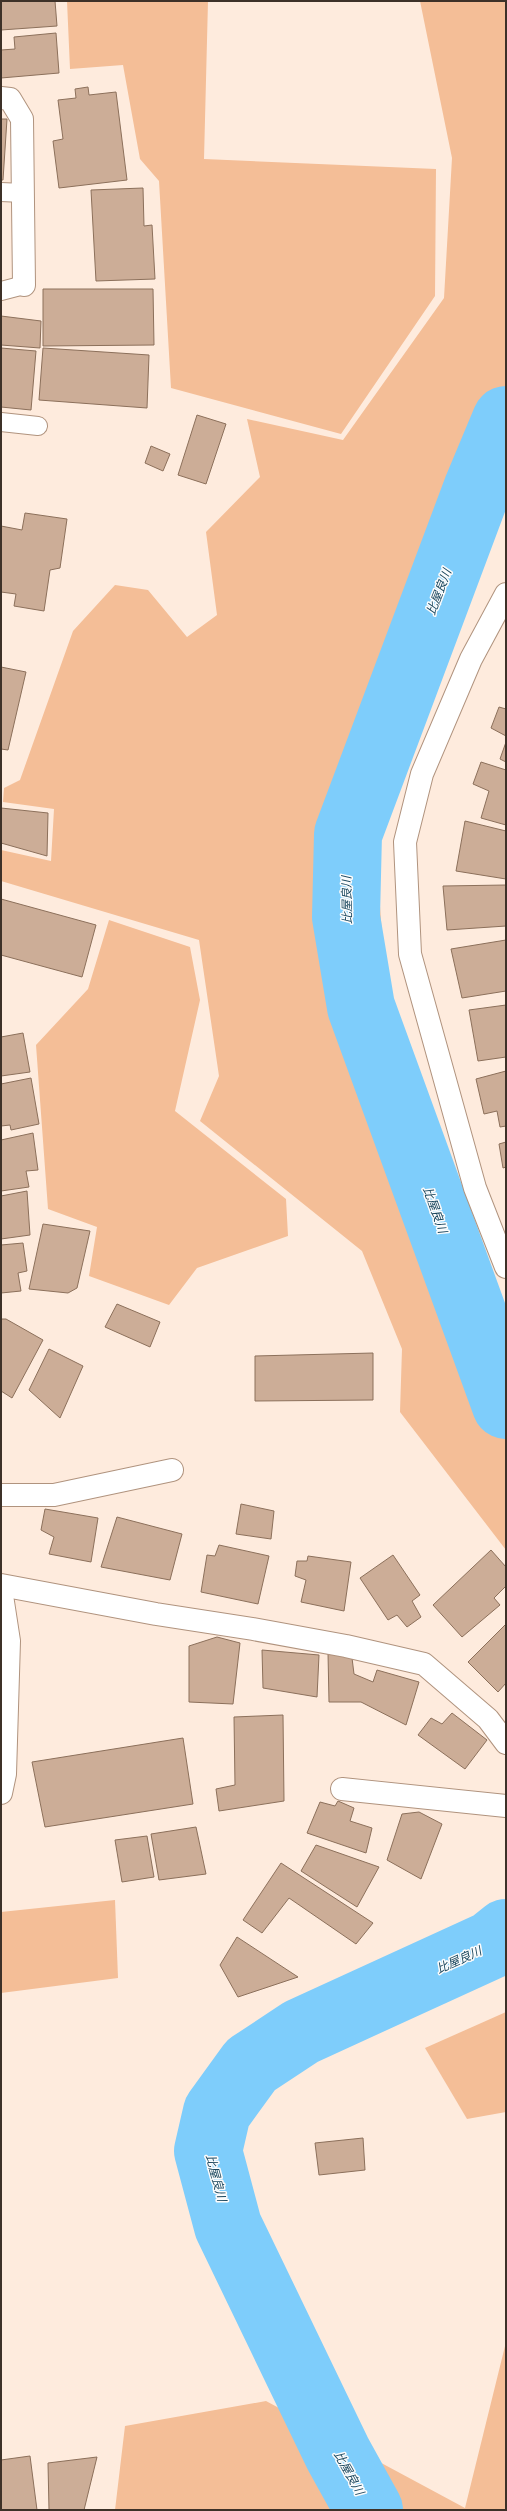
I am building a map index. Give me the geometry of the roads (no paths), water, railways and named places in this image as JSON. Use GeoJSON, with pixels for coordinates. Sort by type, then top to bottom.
{"type":"FeatureCollection","features":[{"type":"Feature","properties":{"kind":"street"},"geometry":{"type":"LineString","coordinates":[[1,98],[10,99],[22,119],[24,285]]}},
{"type":"Feature","properties":{"kind":"street"},"geometry":{"type":"LineString","coordinates":[[506,594],[471,659],[422,774],[405,842],[410,954],[475,1188],[506,1267]]}},
{"type":"Feature","properties":{"kind":"street"},"geometry":{"type":"LineString","coordinates":[[1,1494],[54,1495],[172,1470]]}},
{"type":"Feature","properties":{"kind":"street"},"geometry":{"type":"LineString","coordinates":[[1,1585],[156,1614],[253,1629],[346,1646],[424,1664],[488,1719],[506,1743]]}},
{"type":"Feature","properties":{"kind":"street"},"geometry":{"type":"LineString","coordinates":[[1,1589],[5,1646],[5,1774],[1,1793]]}},
{"type":"Feature","properties":{"kind":"street"},"geometry":{"type":"LineString","coordinates":[[342,1789],[506,1806]]}},
{"type":"Feature","properties":{"kind":"lane"},"geometry":{"type":"LineString","coordinates":[[1,192],[23,192]]}},
{"type":"Feature","properties":{"kind":"lane"},"geometry":{"type":"LineString","coordinates":[[1,291],[24,285]]}},
{"type":"Feature","properties":{"kind":"lane"},"geometry":{"type":"LineString","coordinates":[[1,422],[38,426]]}},
{"type":"Feature","properties":{"kind":"waterway","name":"比屋良川"},"geometry":{"type":"LineString","coordinates":[[506,420],[478,487],[348,834],[346,917],[361,1007],[506,1405]]}},
{"type":"Feature","properties":{"kind":"waterway","name":"比屋良川"},"geometry":{"type":"LineString","coordinates":[[369,2510],[338,2454],[228,2226],[208,2151],[217,2112],[251,2065],[301,2032],[491,1945],[506,1933]]}}]}
